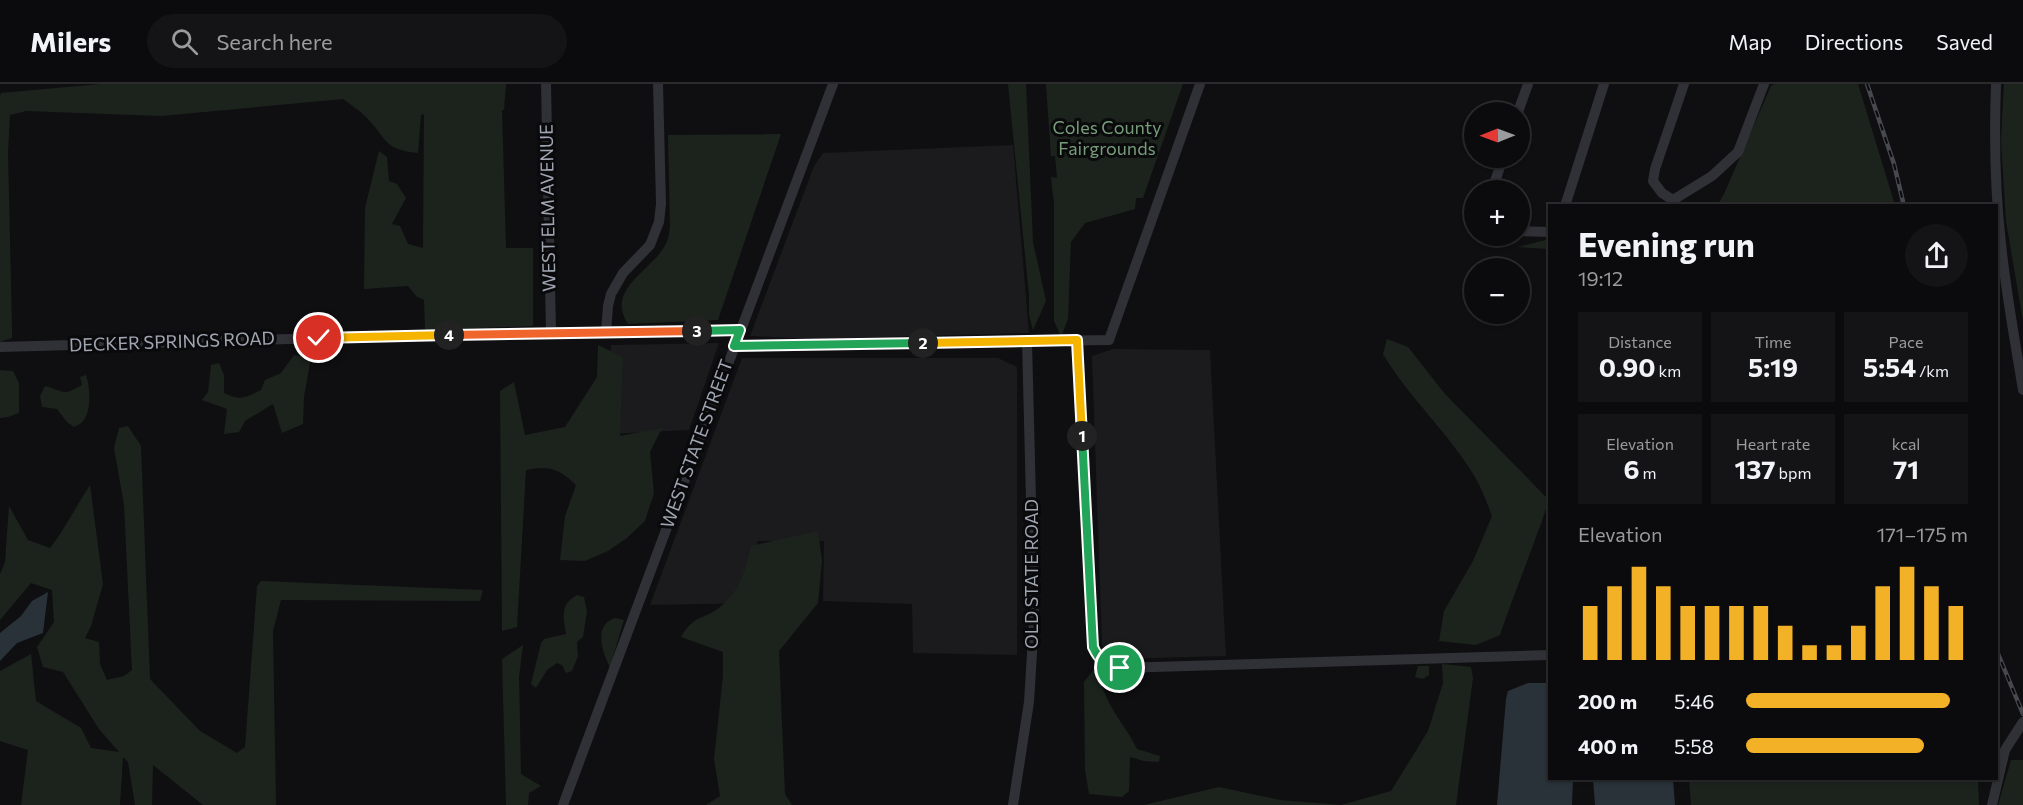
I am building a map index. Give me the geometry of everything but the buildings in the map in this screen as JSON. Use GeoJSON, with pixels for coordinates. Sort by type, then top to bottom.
{"type":"FeatureCollection","features":[{"type":"Feature","properties":{"kind":"street","name":"WEST ELM AVENUE"},"geometry":{"type":"LineString","coordinates":[[546,84],[551,333]]}},
{"type":"Feature","properties":{"kind":"street"},"geometry":{"type":"LineString","coordinates":[[606,332],[608,306],[616,284],[650,245],[659,222],[661,204],[658,84]]}},
{"type":"Feature","properties":{"kind":"street","name":"WEST STATE STREET"},"geometry":{"type":"LineString","coordinates":[[563,805],[833,84]]}},
{"type":"Feature","properties":{"kind":"street"},"geometry":{"type":"LineString","coordinates":[[734,346],[1109,340],[1200,84]]}},
{"type":"Feature","properties":{"kind":"street"},"geometry":{"type":"LineString","coordinates":[[1522,102],[1528,84]]}},
{"type":"Feature","properties":{"kind":"street"},"geometry":{"type":"LineString","coordinates":[[1566,204],[1604,84]]}},
{"type":"Feature","properties":{"kind":"street"},"geometry":{"type":"LineString","coordinates":[[1684,84],[1655,168],[1653,181],[1662,193],[1673,200],[1712,176],[1738,152],[1764,84]]}},
{"type":"Feature","properties":{"kind":"street"},"geometry":{"type":"LineString","coordinates":[[1996,84],[1995,162],[1998,204]]}},
{"type":"Feature","properties":{"kind":"street"},"geometry":{"type":"LineString","coordinates":[[1998,209],[2023,390]]}},
{"type":"Feature","properties":{"kind":"street"},"geometry":{"type":"LineString","coordinates":[[1530,231],[1548,232]]}},
{"type":"Feature","properties":{"kind":"street","name":"DECKER SPRINGS ROAD"},"geometry":{"type":"LineString","coordinates":[[0,347],[740,330]]}},
{"type":"Feature","properties":{"kind":"street"},"geometry":{"type":"LineString","coordinates":[[1077,340],[1093,643],[1096,654],[1105,664],[1120,668],[1548,655]]}},
{"type":"Feature","properties":{"kind":"street","name":"OLD STATE ROAD"},"geometry":{"type":"LineString","coordinates":[[1013,805],[1029,702],[1034,621],[1035,571],[1027,341]]}},
{"type":"Feature","properties":{"kind":"street"},"geometry":{"type":"LineString","coordinates":[[1998,770],[2001,752],[2023,722]]}},
{"type":"Feature","properties":{"kind":"street"},"geometry":{"type":"LineString","coordinates":[[1992,805],[1996,780]]}},
{"type":"Feature","properties":{"kind":"shaded area"},"geometry":{"type":"Polygon","coordinates":[[[1013,145],[1029,333],[810,339],[750,336],[814,166],[823,153],[1013,145]]]}},
{"type":"Feature","properties":{"kind":"shaded area"},"geometry":{"type":"Polygon","coordinates":[[[719,343],[689,430],[611,434],[611,345],[719,343]]]}},
{"type":"Feature","properties":{"kind":"shaded area"},"geometry":{"type":"Polygon","coordinates":[[[1113,349],[1210,350],[1226,656],[1118,659],[1109,656],[1102,645],[1092,356],[1113,349]]]}},
{"type":"Feature","properties":{"kind":"shaded area"},"geometry":{"type":"Polygon","coordinates":[[[742,358],[998,358],[1017,367],[1017,655],[913,653],[912,604],[823,601],[824,541],[757,541],[757,603],[650,605],[742,358]]]}},
{"type":"Feature","properties":{"kind":"shaded area"},"geometry":{"type":"Polygon","coordinates":[[[48,592],[43,633],[17,643],[0,661],[0,633],[21,616],[32,601],[48,592]]]}},
{"type":"Feature","properties":{"kind":"shaded area"},"geometry":{"type":"Polygon","coordinates":[[[1528,683],[1548,683],[1548,780],[1573,780],[1572,805],[1497,805],[1508,691],[1528,683]]]}},
{"type":"Feature","properties":{"kind":"shaded area"},"geometry":{"type":"Polygon","coordinates":[[[1593,780],[1673,780],[1675,805],[1595,805],[1593,780]]]}},
{"type":"Feature","properties":{"kind":"green space"},"geometry":{"type":"Polygon","coordinates":[[[100,84],[506,84],[504,110],[502,110],[506,248],[533,248],[533,326],[425,330],[424,300],[417,297],[408,286],[364,289],[365,208],[379,151],[387,157],[389,181],[397,184],[406,198],[392,224],[400,226],[408,244],[423,248],[424,114],[421,115],[418,153],[407,151],[398,149],[387,142],[366,117],[343,99],[161,116],[26,111],[10,115],[8,152],[12,338],[0,342],[1,93],[100,84]]]}},
{"type":"Feature","properties":{"kind":"green space"},"geometry":{"type":"Polygon","coordinates":[[[1008,84],[1026,84],[1033,242],[1046,301],[1033,330],[1029,315],[1029,295],[1008,84]]]}},
{"type":"Feature","properties":{"kind":"green space","name":"Coles County Fairgrounds"},"geometry":{"type":"Polygon","coordinates":[[[1046,84],[1183,84],[1143,198],[1136,198],[1135,209],[1085,223],[1071,242],[1068,319],[1061,337],[1054,321],[1054,204],[1051,177],[1057,178],[1055,156],[1051,156],[1046,84]]]}},
{"type":"Feature","properties":{"kind":"green space"},"geometry":{"type":"Polygon","coordinates":[[[1775,84],[1858,84],[1895,204],[1718,204],[1771,86],[1775,84]]]}},
{"type":"Feature","properties":{"kind":"green space"},"geometry":{"type":"Polygon","coordinates":[[[2004,84],[2023,84],[2023,321],[2006,221],[2001,140],[2004,84]]]}},
{"type":"Feature","properties":{"kind":"green space"},"geometry":{"type":"Polygon","coordinates":[[[781,134],[718,320],[628,324],[622,311],[622,300],[627,289],[661,251],[669,236],[668,135],[781,134]]]}},
{"type":"Feature","properties":{"kind":"green space"},"geometry":{"type":"Polygon","coordinates":[[[1548,239],[1548,249],[1518,247],[1530,246],[1530,244],[1548,239]]]}},
{"type":"Feature","properties":{"kind":"green space"},"geometry":{"type":"Polygon","coordinates":[[[1387,339],[1408,347],[1445,394],[1548,499],[1500,635],[1476,645],[1439,641],[1444,611],[1473,561],[1492,516],[1480,486],[1465,461],[1405,386],[1383,354],[1387,339]]]}},
{"type":"Feature","properties":{"kind":"green space"},"geometry":{"type":"Polygon","coordinates":[[[598,345],[623,357],[620,436],[662,428],[650,452],[654,493],[645,521],[627,538],[608,551],[585,561],[560,560],[565,516],[576,485],[565,475],[547,468],[526,470],[517,627],[502,631],[500,391],[514,382],[525,435],[565,427],[597,377],[598,345]]]}},
{"type":"Feature","properties":{"kind":"green space"},"geometry":{"type":"Polygon","coordinates":[[[294,355],[311,358],[304,397],[303,424],[282,433],[273,404],[245,421],[239,432],[224,434],[227,409],[202,400],[208,392],[211,365],[219,363],[224,375],[224,393],[243,398],[261,390],[265,380],[281,373],[294,355]]]}},
{"type":"Feature","properties":{"kind":"green space"},"geometry":{"type":"Polygon","coordinates":[[[0,370],[13,371],[19,383],[19,413],[0,418],[0,370]]]}},
{"type":"Feature","properties":{"kind":"green space"},"geometry":{"type":"Polygon","coordinates":[[[86,375],[89,405],[86,417],[81,423],[74,427],[57,409],[42,407],[40,396],[45,386],[63,392],[70,391],[82,385],[80,377],[86,375]]]}},
{"type":"Feature","properties":{"kind":"green space"},"geometry":{"type":"Polygon","coordinates":[[[128,426],[141,446],[150,679],[200,731],[237,753],[245,747],[257,586],[261,581],[483,590],[480,601],[281,600],[273,631],[276,805],[203,805],[153,765],[152,805],[135,805],[128,762],[123,757],[120,805],[21,805],[28,750],[0,741],[0,671],[31,654],[36,701],[81,728],[91,748],[119,752],[99,729],[63,672],[43,667],[37,647],[54,622],[52,590],[31,583],[0,620],[0,574],[5,562],[9,506],[28,540],[50,548],[90,485],[103,584],[91,626],[85,638],[99,642],[100,664],[107,680],[124,676],[132,670],[124,505],[114,448],[119,428],[128,426]]]}},
{"type":"Feature","properties":{"kind":"green space"},"geometry":{"type":"Polygon","coordinates":[[[818,531],[822,561],[818,603],[779,651],[785,794],[792,805],[706,805],[720,796],[714,759],[723,676],[723,652],[681,637],[691,624],[720,607],[733,594],[744,572],[751,546],[818,531]]]}},
{"type":"Feature","properties":{"kind":"green space"},"geometry":{"type":"Polygon","coordinates":[[[577,595],[584,597],[587,611],[583,637],[577,642],[578,656],[572,671],[566,673],[562,665],[557,663],[547,670],[536,688],[531,684],[541,643],[544,639],[566,634],[565,607],[577,595]]]}},
{"type":"Feature","properties":{"kind":"green space"},"geometry":{"type":"Polygon","coordinates":[[[615,618],[624,620],[610,667],[601,640],[604,626],[615,618]]]}},
{"type":"Feature","properties":{"kind":"green space"},"geometry":{"type":"Polygon","coordinates":[[[523,645],[519,677],[521,774],[541,786],[529,793],[528,805],[506,805],[502,659],[523,645]]]}},
{"type":"Feature","properties":{"kind":"green space"},"geometry":{"type":"Polygon","coordinates":[[[1442,664],[1471,667],[1473,678],[1456,805],[1341,805],[1391,791],[1428,731],[1443,683],[1442,664]]]}},
{"type":"Feature","properties":{"kind":"green space"},"geometry":{"type":"Polygon","coordinates":[[[1418,666],[1429,666],[1429,675],[1423,679],[1415,677],[1418,666]]]}},
{"type":"Feature","properties":{"kind":"green space"},"geometry":{"type":"Polygon","coordinates":[[[1094,669],[1110,703],[1137,749],[1160,756],[1159,762],[1130,757],[1129,791],[1122,797],[1089,794],[1085,770],[1084,682],[1094,669]]]}},
{"type":"Feature","properties":{"kind":"green space"},"geometry":{"type":"Polygon","coordinates":[[[2011,760],[2023,760],[2023,805],[1998,805],[2011,760]]]}},
{"type":"Feature","properties":{"kind":"green space"},"geometry":{"type":"Polygon","coordinates":[[[1689,780],[1978,781],[1979,805],[1691,805],[1689,780]]]}},
{"type":"Feature","properties":{"kind":"green space"},"geometry":{"type":"Polygon","coordinates":[[[1219,787],[1280,800],[1341,805],[1144,805],[1219,787]]]}},
{"type":"Feature","properties":{"kind":"railway"},"geometry":{"type":"LineString","coordinates":[[1867,84],[1894,164],[1904,204]]}},
{"type":"Feature","properties":{"kind":"railway"},"geometry":{"type":"LineString","coordinates":[[1998,654],[2023,714]]}},
{"type":"Feature","properties":{"kind":"route"},"geometry":{"type":"LineString","coordinates":[[319,338],[740,330],[734,346],[1077,340],[1093,647],[1105,664],[1120,668]]}}]}
